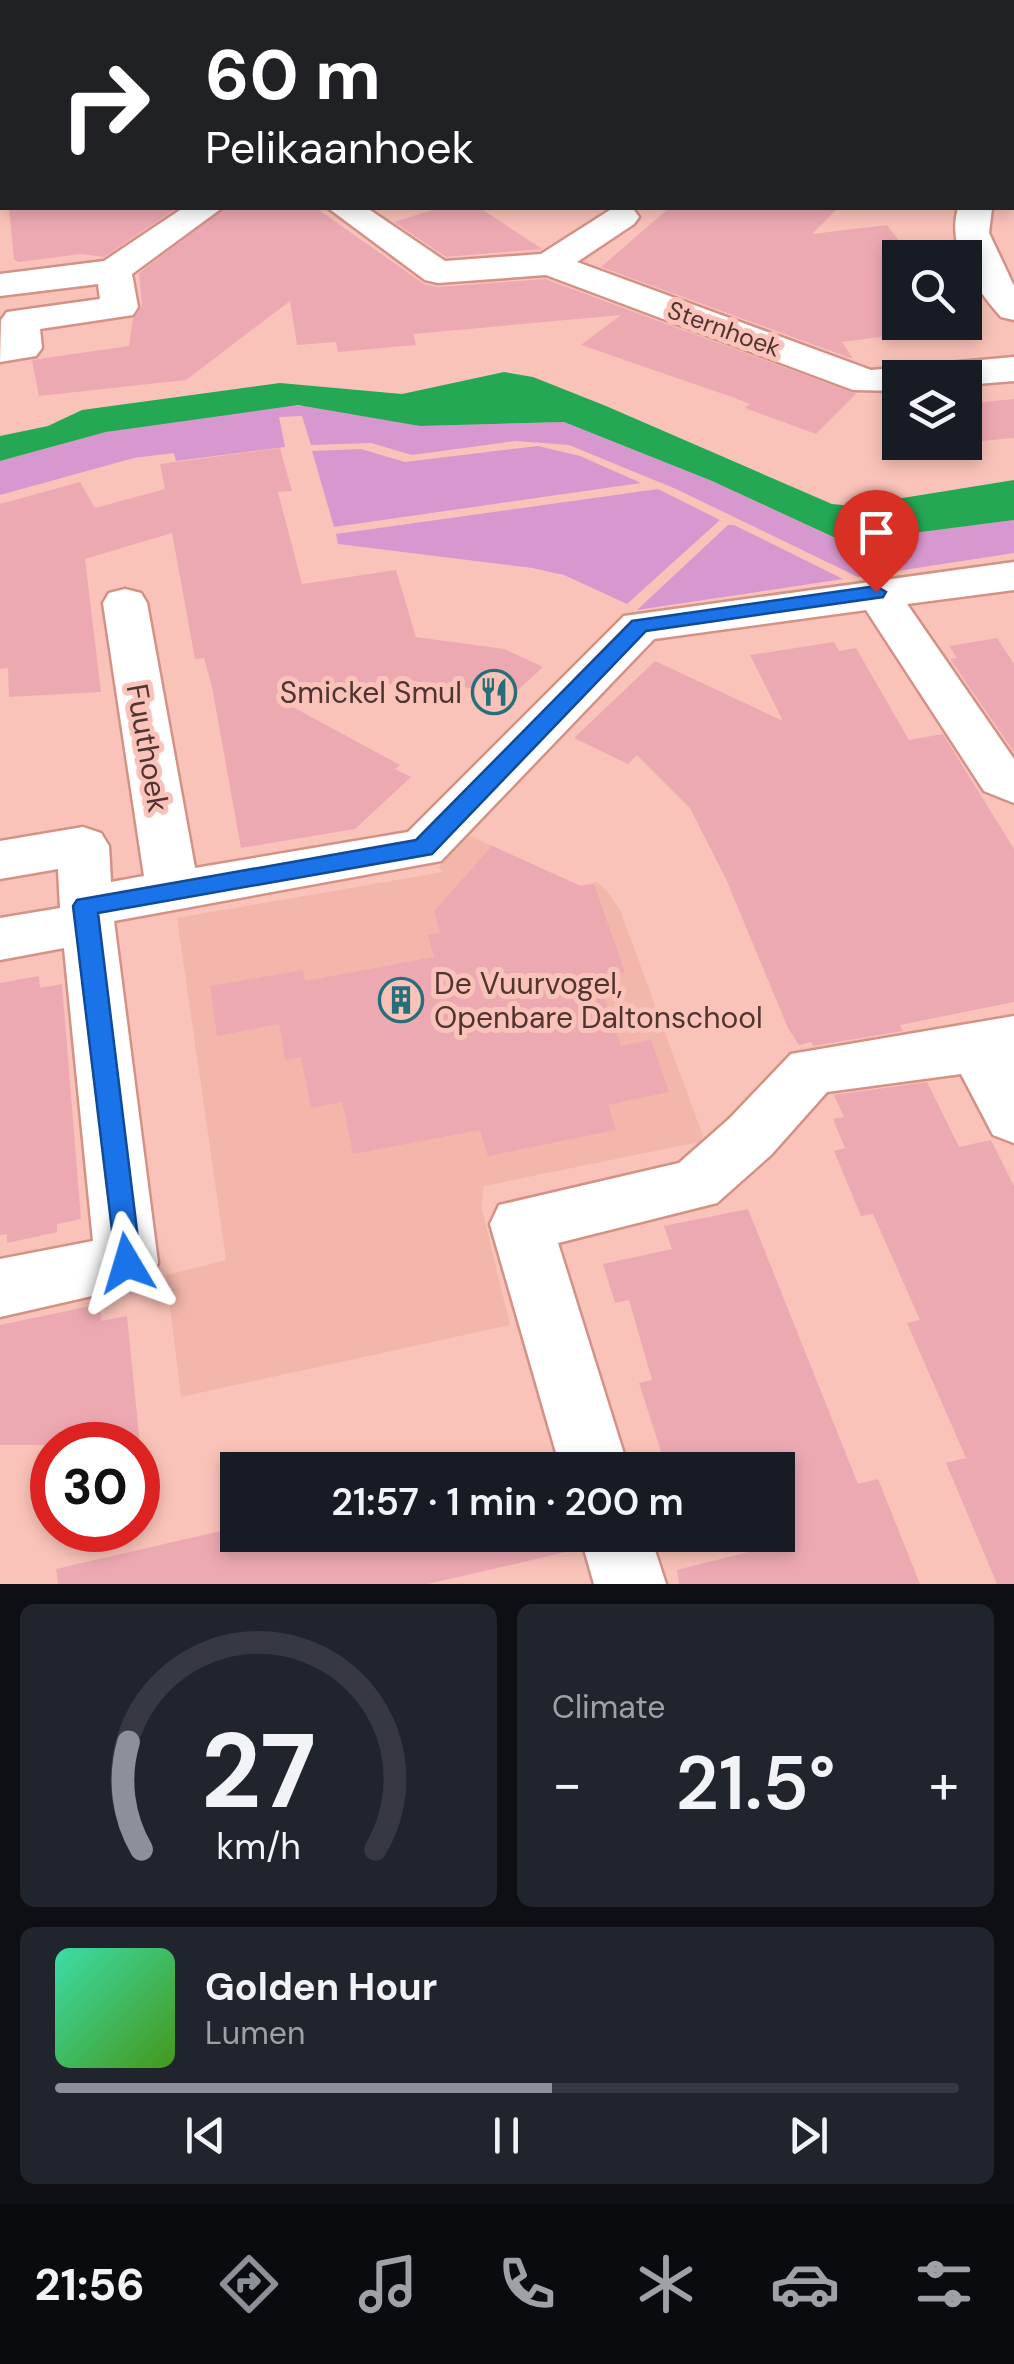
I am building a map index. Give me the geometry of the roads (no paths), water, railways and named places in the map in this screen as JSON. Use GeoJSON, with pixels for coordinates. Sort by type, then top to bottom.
{"type":"FeatureCollection","features":[{"type":"Feature","properties":{"kind":"street"},"geometry":{"type":"LineString","coordinates":[[0,284],[114,271],[202,210]]}},
{"type":"Feature","properties":{"kind":"street","name":"Sternhoek"},"geometry":{"type":"LineString","coordinates":[[348,210],[438,272],[550,264],[867,382],[882,381]]}},
{"type":"Feature","properties":{"kind":"street"},"geometry":{"type":"LineString","coordinates":[[972,212],[979,258],[1014,309]]}},
{"type":"Feature","properties":{"kind":"street","name":"Sternhoek"},"geometry":{"type":"LineString","coordinates":[[550,264],[622,218]]}},
{"type":"Feature","properties":{"kind":"street"},"geometry":{"type":"LineString","coordinates":[[0,352],[24,348],[20,320],[120,307],[114,271]]}},
{"type":"Feature","properties":{"kind":"street"},"geometry":{"type":"LineString","coordinates":[[982,372],[1014,369]]}},
{"type":"Feature","properties":{"kind":"street"},"geometry":{"type":"LineString","coordinates":[[0,939],[174,892],[423,848],[640,626],[1014,576]]}},
{"type":"Feature","properties":{"kind":"street"},"geometry":{"type":"LineString","coordinates":[[876,592],[1002,779],[1014,785]]}},
{"type":"Feature","properties":{"kind":"street","name":"Fuuthoek"},"geometry":{"type":"LineString","coordinates":[[125,603],[174,892]]}},
{"type":"Feature","properties":{"kind":"street"},"geometry":{"type":"LineString","coordinates":[[0,860],[82,846],[86,915],[127,1263],[0,1288]]}},
{"type":"Feature","properties":{"kind":"street"},"geometry":{"type":"LineString","coordinates":[[591,1452],[521,1224],[696,1186],[750,1137],[811,1071],[996,1044],[1014,1118]]}},
{"type":"Feature","properties":{"kind":"street"},"geometry":{"type":"LineString","coordinates":[[620,1552],[630,1584]]}},
{"type":"Feature","properties":{"kind":"place","name":"Smickel Smul"},"geometry":{"type":"Point","coordinates":[494,692]}},
{"type":"Feature","properties":{"kind":"place","name":"De Vuurvogel, Openbare Daltonschool"},"geometry":{"type":"Point","coordinates":[401,1000]}}]}
